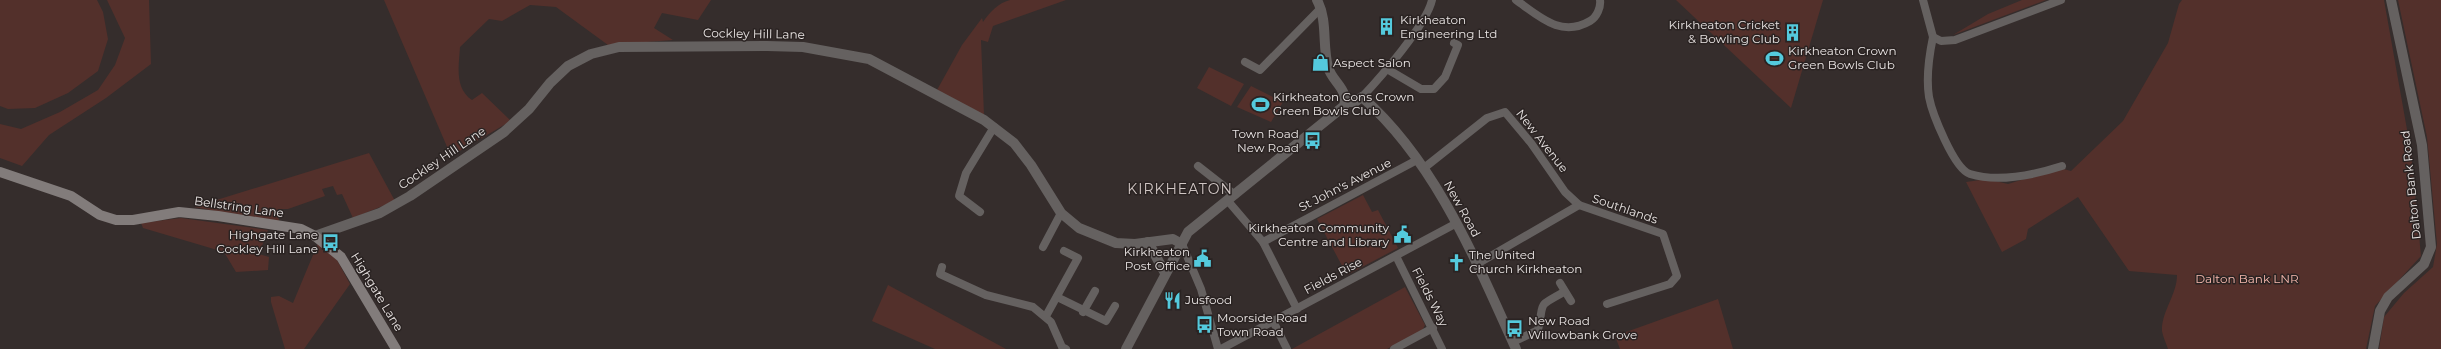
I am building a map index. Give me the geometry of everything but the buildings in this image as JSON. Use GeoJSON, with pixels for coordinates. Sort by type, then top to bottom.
{"type":"FeatureCollection","features":[{"type":"Feature","properties":{"kind":"main road","name":"Bellstring Lane"},"geometry":{"type":"LineString","coordinates":[[0,172],[70,196],[100,215],[116,220],[133,220],[179,212],[218,216],[301,230],[315,236]]}},
{"type":"Feature","properties":{"kind":"main road","name":"Highgate Lane"},"geometry":{"type":"LineString","coordinates":[[315,236],[341,257],[396,349]]}},
{"type":"Feature","properties":{"kind":"street"},"geometry":{"type":"LineString","coordinates":[[1345,102],[1355,102],[1362,97],[1387,69],[1428,13],[1432,0]]}},
{"type":"Feature","properties":{"kind":"street"},"geometry":{"type":"LineString","coordinates":[[1516,0],[1549,22],[1565,28],[1578,28],[1593,20],[1601,6],[1600,0]]}},
{"type":"Feature","properties":{"kind":"street"},"geometry":{"type":"LineString","coordinates":[[1923,0],[1933,37],[1929,55],[1929,97],[1947,143],[1963,170],[1969,174],[1992,177],[2024,176],[2062,166]]}},
{"type":"Feature","properties":{"kind":"street"},"geometry":{"type":"LineString","coordinates":[[1933,37],[1941,41],[1955,40],[2061,0]]}},
{"type":"Feature","properties":{"kind":"street","name":"Dalton Bank Road"},"geometry":{"type":"LineString","coordinates":[[2373,349],[2380,310],[2388,297],[2407,282],[2424,264],[2431,248],[2422,145],[2391,0]]}},
{"type":"Feature","properties":{"kind":"street"},"geometry":{"type":"LineString","coordinates":[[1245,62],[1260,70],[1319,4]]}},
{"type":"Feature","properties":{"kind":"street"},"geometry":{"type":"LineString","coordinates":[[1126,349],[1164,273],[1193,228],[1341,111],[1345,102],[1345,94],[1328,67],[1319,4]]}},
{"type":"Feature","properties":{"kind":"street"},"geometry":{"type":"LineString","coordinates":[[1387,69],[1420,89],[1434,89],[1445,77],[1456,52],[1458,45],[1454,43]]}},
{"type":"Feature","properties":{"kind":"street","name":"Cockley Hill Lane"},"geometry":{"type":"LineString","coordinates":[[315,236],[380,213],[410,196],[504,132],[529,109],[550,83],[568,66],[591,54],[619,46],[774,46],[803,47],[869,59],[897,72],[994,127],[1014,143],[1031,165],[1061,213],[1079,228],[1104,239],[1126,244],[1173,239],[1182,244]]}},
{"type":"Feature","properties":{"kind":"street","name":"New Road"},"geometry":{"type":"LineString","coordinates":[[1362,97],[1379,112],[1421,164],[1477,264],[1515,346]]}},
{"type":"Feature","properties":{"kind":"street","name":"New Avenue"},"geometry":{"type":"LineString","coordinates":[[1421,164],[1487,118],[1505,112],[1531,143],[1565,192],[1579,205]]}},
{"type":"Feature","properties":{"kind":"street"},"geometry":{"type":"LineString","coordinates":[[980,212],[959,196],[966,173],[994,127]]}},
{"type":"Feature","properties":{"kind":"street","name":"St John's Avenue"},"geometry":{"type":"LineString","coordinates":[[1262,242],[1421,164]]}},
{"type":"Feature","properties":{"kind":"street"},"geometry":{"type":"LineString","coordinates":[[1198,166],[1231,198],[1262,242],[1297,309]]}},
{"type":"Feature","properties":{"kind":"street"},"geometry":{"type":"LineString","coordinates":[[1477,264],[1579,205]]}},
{"type":"Feature","properties":{"kind":"street","name":"Southlands"},"geometry":{"type":"LineString","coordinates":[[1579,205],[1663,234],[1669,245],[1677,276],[1670,284],[1611,302],[1612,293]]}},
{"type":"Feature","properties":{"kind":"street"},"geometry":{"type":"LineString","coordinates":[[1043,247],[1061,213]]}},
{"type":"Feature","properties":{"kind":"street","name":"Fields Rise"},"geometry":{"type":"LineString","coordinates":[[1220,349],[1274,322],[1455,224]]}},
{"type":"Feature","properties":{"kind":"street"},"geometry":{"type":"LineString","coordinates":[[1148,242],[1164,273]]}},
{"type":"Feature","properties":{"kind":"street"},"geometry":{"type":"LineString","coordinates":[[1182,244],[1201,289],[1220,349]]}},
{"type":"Feature","properties":{"kind":"street"},"geometry":{"type":"LineString","coordinates":[[1046,316],[1078,258],[1064,250]]}},
{"type":"Feature","properties":{"kind":"street","name":"Fields Way"},"geometry":{"type":"LineString","coordinates":[[1396,256],[1433,328],[1442,349]]}},
{"type":"Feature","properties":{"kind":"street"},"geometry":{"type":"LineString","coordinates":[[942,267],[940,274],[986,295],[1033,307],[1046,316],[1051,322],[1062,347],[1066,349]]}},
{"type":"Feature","properties":{"kind":"street"},"geometry":{"type":"LineString","coordinates":[[1560,283],[1564,292],[1571,301]]}},
{"type":"Feature","properties":{"kind":"street"},"geometry":{"type":"LineString","coordinates":[[1083,312],[1095,291]]}},
{"type":"Feature","properties":{"kind":"street"},"geometry":{"type":"LineString","coordinates":[[1515,346],[1538,330],[1540,309],[1544,303],[1564,292]]}},
{"type":"Feature","properties":{"kind":"street"},"geometry":{"type":"LineString","coordinates":[[1056,297],[1083,312],[1106,321],[1115,306]]}},
{"type":"Feature","properties":{"kind":"street"},"geometry":{"type":"LineString","coordinates":[[1274,322],[1287,349]]}},
{"type":"Feature","properties":{"kind":"street"},"geometry":{"type":"LineString","coordinates":[[1394,349],[1433,328]]}},
{"type":"Feature","properties":{"kind":"green space"},"geometry":{"type":"Polygon","coordinates":[[[0,0],[97,0],[103,12],[108,39],[98,71],[68,93],[35,108],[8,109],[0,106],[0,0]]]}},
{"type":"Feature","properties":{"kind":"green space"},"geometry":{"type":"Polygon","coordinates":[[[107,0],[149,0],[151,64],[106,98],[49,135],[22,166],[0,158],[0,124],[21,129],[60,112],[98,90],[115,65],[125,38],[107,0]]]}},
{"type":"Feature","properties":{"kind":"green space"},"geometry":{"type":"Polygon","coordinates":[[[384,0],[711,0],[698,20],[662,13],[654,28],[673,40],[608,45],[556,7],[530,5],[502,21],[489,19],[460,47],[460,83],[466,95],[472,100],[482,93],[511,121],[451,156],[384,0]]]}},
{"type":"Feature","properties":{"kind":"green space"},"geometry":{"type":"Polygon","coordinates":[[[1010,0],[1066,0],[993,26],[988,42],[981,40],[984,115],[937,90],[962,45],[982,18],[983,22],[995,8],[1010,0]]]}},
{"type":"Feature","properties":{"kind":"green space"},"geometry":{"type":"Polygon","coordinates":[[[1676,0],[1823,0],[1791,108],[1676,0]]]}},
{"type":"Feature","properties":{"kind":"green space"},"geometry":{"type":"Polygon","coordinates":[[[2022,0],[2046,0],[1953,35],[1988,14],[2022,0]]]}},
{"type":"Feature","properties":{"kind":"green space","name":"Dalton Bank LNR"},"geometry":{"type":"Polygon","coordinates":[[[2182,0],[2384,0],[2411,152],[2421,256],[2375,306],[2366,349],[2168,349],[2162,333],[2162,324],[2166,310],[2175,290],[2177,275],[2129,271],[2078,197],[2028,229],[2026,239],[2002,252],[1966,182],[1987,179],[2008,184],[2060,168],[2071,171],[2123,121],[2168,43],[2179,4],[2182,0]]]}},
{"type":"Feature","properties":{"kind":"green space"},"geometry":{"type":"Polygon","coordinates":[[[2398,0],[2441,0],[2441,349],[2379,349],[2384,317],[2404,293],[2433,267],[2437,244],[2427,137],[2398,0]]]}},
{"type":"Feature","properties":{"kind":"green space"},"geometry":{"type":"Polygon","coordinates":[[[1209,67],[1244,84],[1231,106],[1197,88],[1209,67]]]}},
{"type":"Feature","properties":{"kind":"green space","name":"Kirkheaton Cons Crown Green Bowls Club"},"geometry":{"type":"Polygon","coordinates":[[[1251,86],[1283,102],[1271,122],[1237,107],[1251,86]]]}},
{"type":"Feature","properties":{"kind":"green space"},"geometry":{"type":"Polygon","coordinates":[[[369,153],[395,201],[353,218],[342,194],[337,195],[333,186],[322,189],[325,196],[288,209],[278,209],[279,223],[194,207],[369,153]]]}},
{"type":"Feature","properties":{"kind":"green space"},"geometry":{"type":"Polygon","coordinates":[[[1363,195],[1372,212],[1378,210],[1398,248],[1347,275],[1317,219],[1363,195]]]}},
{"type":"Feature","properties":{"kind":"green space"},"geometry":{"type":"Polygon","coordinates":[[[181,218],[268,230],[259,254],[269,257],[268,270],[236,272],[224,252],[143,228],[141,223],[181,218]]]}},
{"type":"Feature","properties":{"kind":"green space"},"geometry":{"type":"Polygon","coordinates":[[[318,243],[337,260],[350,284],[304,349],[285,349],[271,302],[271,297],[279,296],[293,303],[318,243]]]}},
{"type":"Feature","properties":{"kind":"green space"},"geometry":{"type":"Polygon","coordinates":[[[888,285],[1006,349],[935,349],[872,321],[888,285]]]}},
{"type":"Feature","properties":{"kind":"green space"},"geometry":{"type":"Polygon","coordinates":[[[1405,287],[1425,325],[1422,331],[1387,349],[1292,349],[1405,287]]]}},
{"type":"Feature","properties":{"kind":"green space"},"geometry":{"type":"Polygon","coordinates":[[[1718,299],[1733,349],[1620,349],[1615,336],[1718,299]]]}},
{"type":"Feature","properties":{"kind":"place","name":"Kirkheaton Engineering Ltd"},"geometry":{"type":"Point","coordinates":[1387,27]}},
{"type":"Feature","properties":{"kind":"place","name":"Kirkheaton Cricket & Bowling Club"},"geometry":{"type":"Point","coordinates":[1793,32]}},
{"type":"Feature","properties":{"kind":"place","name":"Kirkheaton Crown Green Bowls Club"},"geometry":{"type":"Point","coordinates":[1775,58]}},
{"type":"Feature","properties":{"kind":"place","name":"Aspect Salon"},"geometry":{"type":"Point","coordinates":[1320,63]}},
{"type":"Feature","properties":{"kind":"place","name":"Kirkheaton Cons Crown Green Bowls Club"},"geometry":{"type":"Point","coordinates":[1260,104]}},
{"type":"Feature","properties":{"kind":"place","name":"Town Road New Road"},"geometry":{"type":"Point","coordinates":[1312,141]}},
{"type":"Feature","properties":{"kind":"place","name":"Kirkheaton Community Centre and Library"},"geometry":{"type":"Point","coordinates":[1402,235]}},
{"type":"Feature","properties":{"kind":"place","name":"Highgate Lane Cockley Hill Lane"},"geometry":{"type":"Point","coordinates":[331,242]}},
{"type":"Feature","properties":{"kind":"place","name":"Kirkheaton Post Office"},"geometry":{"type":"Point","coordinates":[1203,259]}},
{"type":"Feature","properties":{"kind":"place","name":"The United Church Kirkheaton"},"geometry":{"type":"Point","coordinates":[1456,262]}},
{"type":"Feature","properties":{"kind":"place","name":"Jusfood"},"geometry":{"type":"Point","coordinates":[1172,300]}},
{"type":"Feature","properties":{"kind":"place","name":"Moorside Road Town Road"},"geometry":{"type":"Point","coordinates":[1204,325]}},
{"type":"Feature","properties":{"kind":"place","name":"New Road Willowbank Grove"},"geometry":{"type":"Point","coordinates":[1515,328]}},
{"type":"Feature","properties":{"kind":"district","name":"KIRKHEATON"},"geometry":{"type":"Point","coordinates":[1180,189]}}]}
